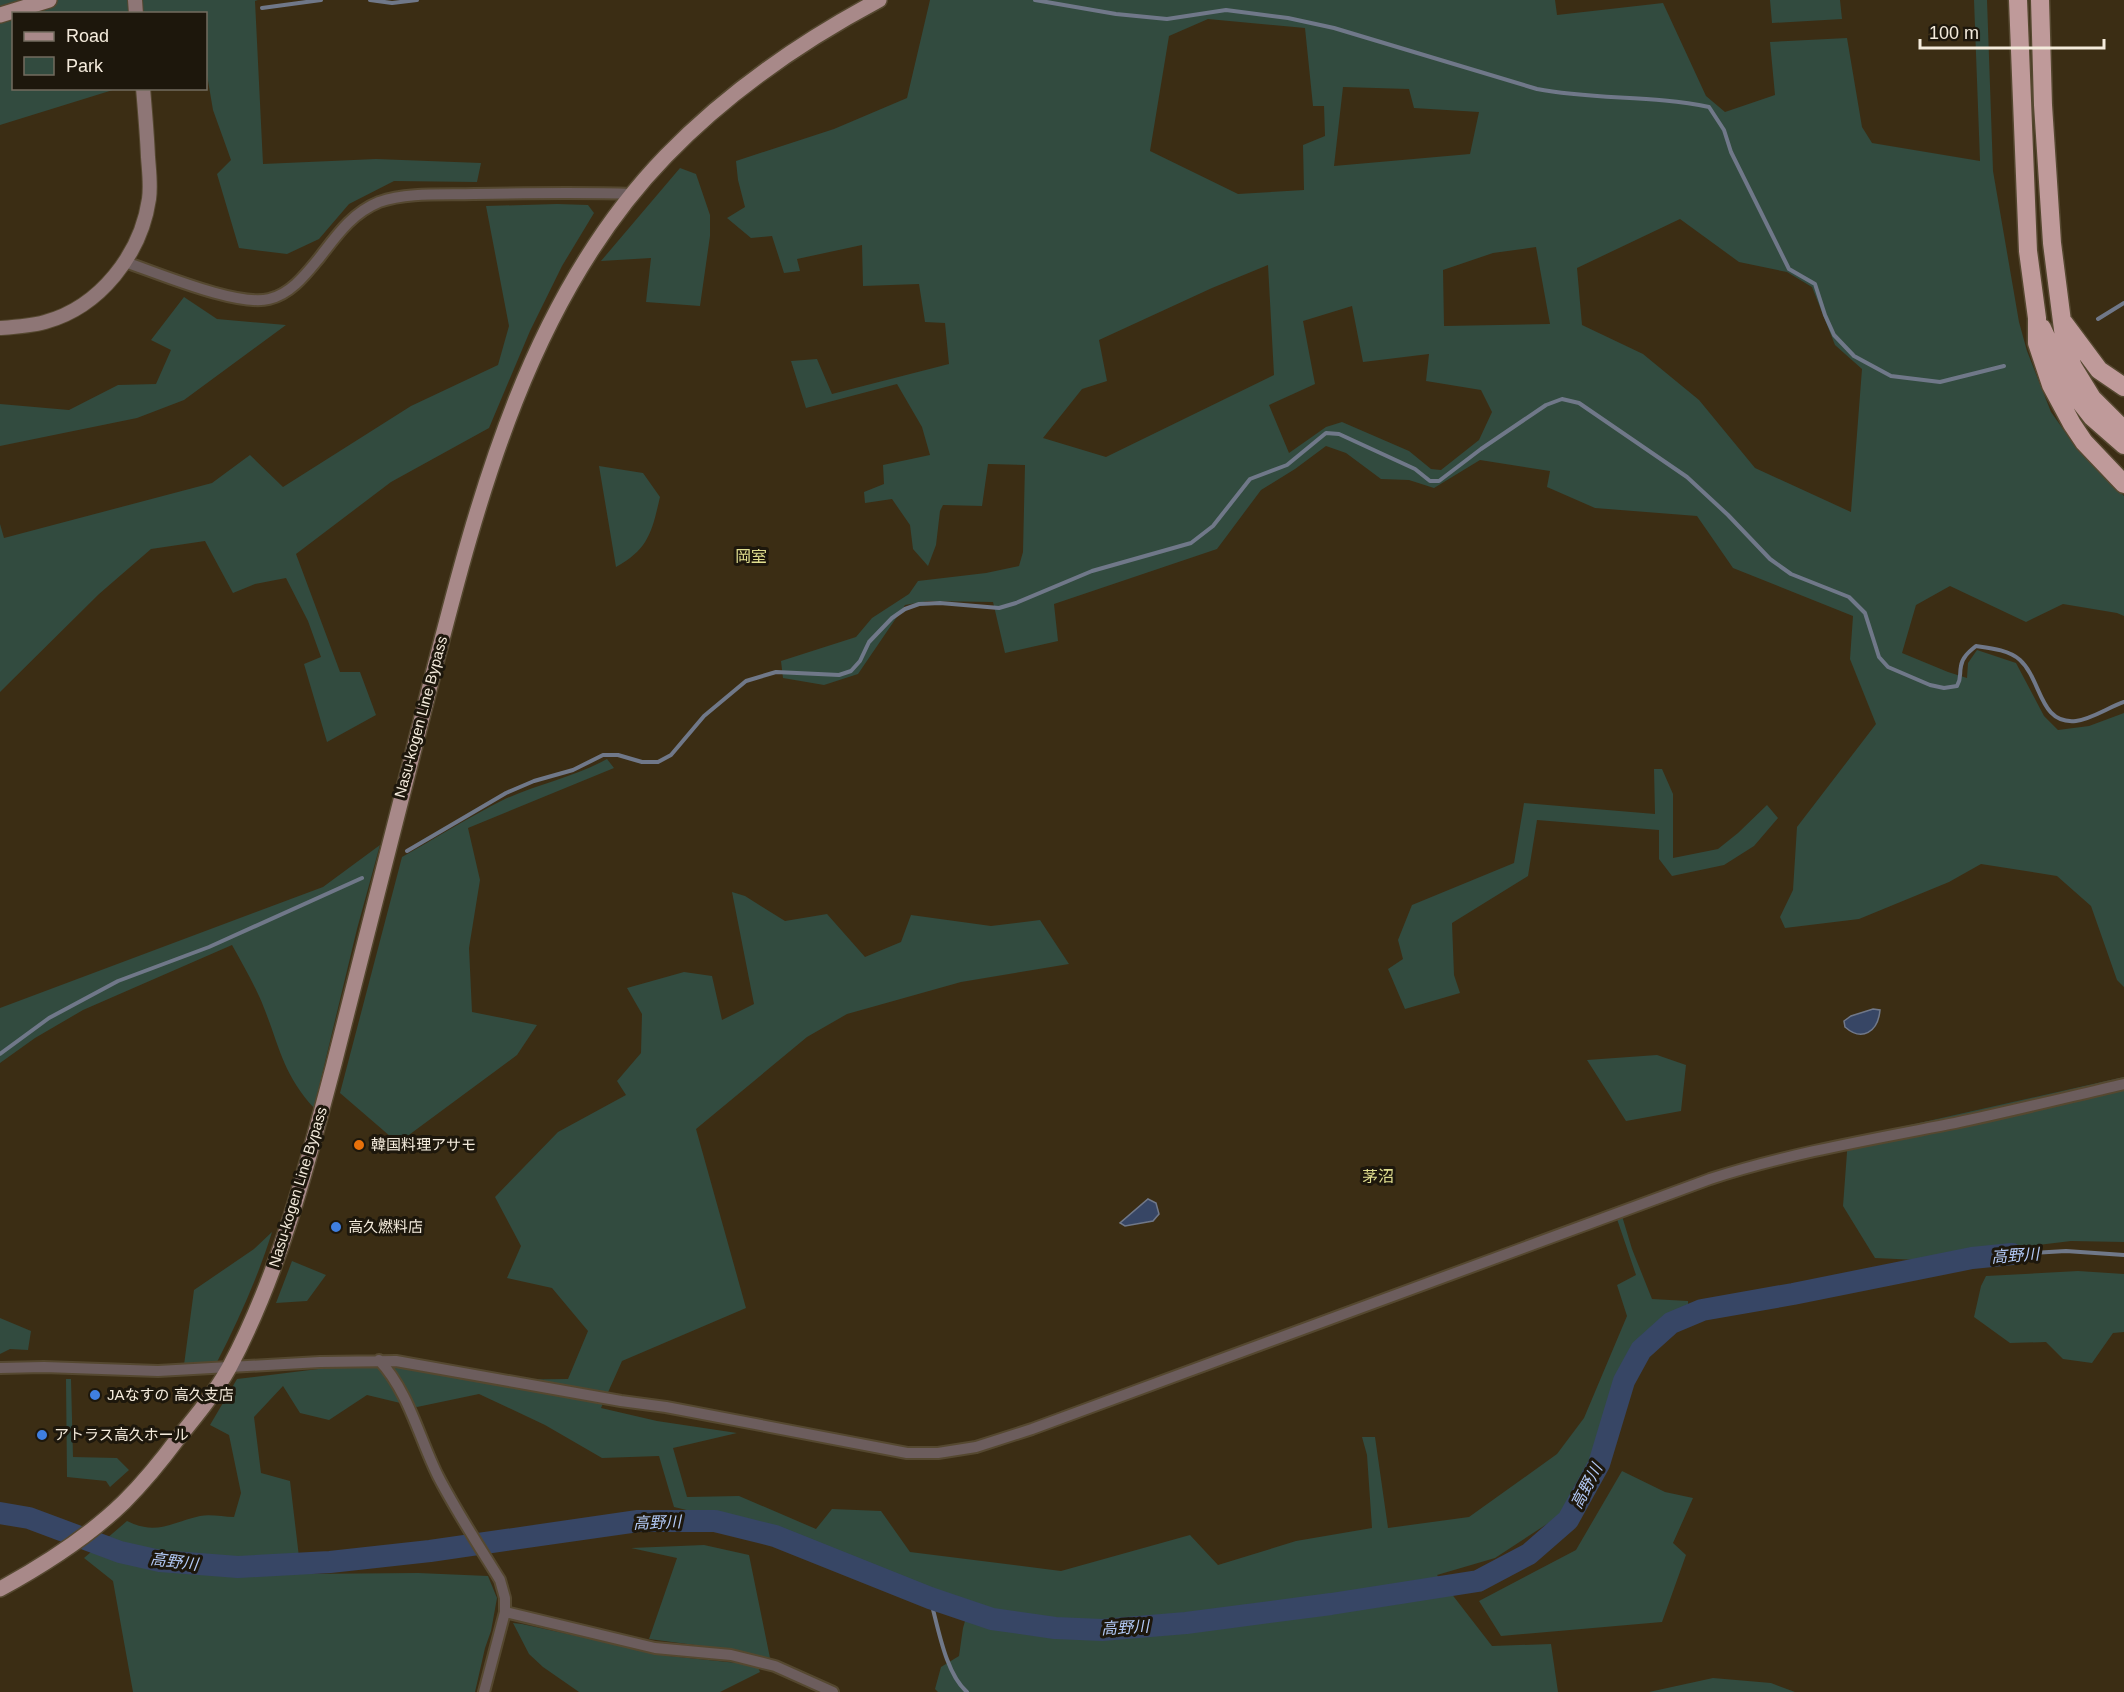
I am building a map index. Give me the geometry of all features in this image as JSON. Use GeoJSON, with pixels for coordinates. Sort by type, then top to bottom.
{"type":"FeatureCollection","features":[{"type":"Feature","properties":{"kind":"highway"},"geometry":{"type":"LineString","coordinates":[[2018,0],[2028,251],[2037,318],[2037,344],[2043,365],[2060,403],[2084,442],[2124,484]]}},
{"type":"Feature","properties":{"kind":"highway"},"geometry":{"type":"LineString","coordinates":[[2040,0],[2043,105],[2052,243],[2065,345],[2073,368],[2092,398],[2124,430]]}},
{"type":"Feature","properties":{"kind":"highway"},"geometry":{"type":"LineString","coordinates":[[2037,318],[2070,389],[2092,417],[2124,445]]}},
{"type":"Feature","properties":{"kind":"highway"},"geometry":{"type":"LineString","coordinates":[[2063,321],[2099,370],[2124,387]]}},
{"type":"Feature","properties":{"kind":"main road"},"geometry":{"type":"LineString","coordinates":[[0,15],[49,0]]}},
{"type":"Feature","properties":{"kind":"main road","name":"Nasu-kogen Line Bypass"},"geometry":{"type":"LineString","coordinates":[[0,1589],[33,1571],[98,1525],[158,1464],[195,1417],[229,1367],[269,1278],[290,1222],[328,1085],[462,562],[496,452],[531,364],[558,310],[584,263],[633,194],[682,140],[740,92],[819,33],[879,0]]}},
{"type":"Feature","properties":{"kind":"street"},"geometry":{"type":"LineString","coordinates":[[0,328],[31,326],[77,309],[105,287],[125,262],[140,231],[149,198],[143,90]]}},
{"type":"Feature","properties":{"kind":"street"},"geometry":{"type":"LineString","coordinates":[[125,262],[228,297],[249,301],[269,299],[287,290],[304,277],[341,229],[359,212],[380,202],[431,195],[584,192],[633,194]]}},
{"type":"Feature","properties":{"kind":"street"},"geometry":{"type":"LineString","coordinates":[[0,1368],[44,1367],[158,1371],[380,1360],[437,1366],[907,1453],[938,1453],[966,1449],[1032,1429],[1162,1383],[1745,1167],[2008,1112],[2124,1084]]}},
{"type":"Feature","properties":{"kind":"street"},"geometry":{"type":"LineString","coordinates":[[380,1360],[391,1372],[399,1387],[439,1477],[500,1580],[505,1598],[505,1612],[484,1692]]}},
{"type":"Feature","properties":{"kind":"street"},"geometry":{"type":"LineString","coordinates":[[505,1612],[655,1647],[731,1655],[775,1666],[833,1692]]}},
{"type":"Feature","properties":{"kind":"green space"},"geometry":{"type":"Polygon","coordinates":[[[0,0],[258,0],[255,1],[263,164],[376,159],[481,163],[477,182],[394,181],[349,204],[319,239],[287,254],[239,248],[217,174],[231,160],[213,110],[207,75],[207,12],[12,12],[12,90],[113,90],[0,125],[0,0]]]}},
{"type":"Feature","properties":{"kind":"green space"},"geometry":{"type":"Polygon","coordinates":[[[930,0],[1555,0],[1557,15],[1663,3],[1706,96],[1725,112],[1775,95],[1770,42],[1847,38],[1862,127],[1872,143],[1980,161],[1974,0],[1987,0],[1993,171],[2019,322],[2027,351],[2051,412],[2070,439],[2124,496],[2124,616],[2063,604],[2026,622],[1950,586],[1916,605],[1902,653],[1967,678],[1968,663],[1977,650],[2016,663],[2044,716],[2058,730],[2089,726],[2124,713],[2124,987],[2117,980],[2091,906],[2057,876],[1981,864],[1949,882],[1859,919],[1785,928],[1780,917],[1793,890],[1797,827],[1876,724],[1850,659],[1853,616],[1733,568],[1697,516],[1595,508],[1547,487],[1550,471],[1480,460],[1434,488],[1409,480],[1381,479],[1346,453],[1326,446],[1261,490],[1217,549],[1054,604],[1058,641],[1005,653],[993,602],[928,601],[905,605],[858,674],[824,685],[783,678],[781,661],[856,637],[872,618],[909,594],[918,581],[986,573],[1019,566],[1023,552],[1025,465],[988,464],[982,506],[943,505],[940,511],[936,545],[928,566],[913,549],[910,525],[892,499],[865,503],[864,492],[884,484],[883,465],[930,455],[922,427],[897,384],[806,408],[791,361],[817,359],[832,394],[949,364],[945,323],[925,322],[919,284],[863,286],[862,245],[797,259],[800,271],[784,273],[772,236],[751,238],[727,218],[745,207],[736,161],[834,129],[907,98],[930,0]],[[1208,19],[1169,36],[1150,151],[1238,194],[1304,190],[1303,145],[1325,136],[1324,106],[1313,106],[1305,28],[1208,19]],[[1343,87],[1334,166],[1470,154],[1479,112],[1414,108],[1409,89],[1343,87]],[[1680,219],[1577,268],[1582,325],[1643,354],[1699,400],[1755,468],[1851,512],[1862,369],[1835,345],[1812,287],[1787,272],[1739,262],[1680,219]],[[1536,247],[1493,253],[1443,270],[1444,326],[1550,324],[1536,247]],[[1268,265],[1099,340],[1107,381],[1082,389],[1043,438],[1106,457],[1274,375],[1268,265]],[[1352,306],[1303,321],[1315,384],[1269,405],[1289,453],[1326,427],[1342,422],[1409,451],[1431,469],[1441,470],[1479,440],[1492,412],[1481,390],[1426,381],[1429,354],[1363,362],[1352,306]]]}},
{"type":"Feature","properties":{"kind":"green space"},"geometry":{"type":"Polygon","coordinates":[[[1770,0],[1840,0],[1842,19],[1772,23],[1770,0]]]}},
{"type":"Feature","properties":{"kind":"green space"},"geometry":{"type":"Polygon","coordinates":[[[680,168],[696,174],[710,215],[710,236],[700,306],[646,302],[651,258],[601,261],[680,168]]]}},
{"type":"Feature","properties":{"kind":"green space"},"geometry":{"type":"Polygon","coordinates":[[[588,205],[594,213],[562,266],[530,331],[489,428],[391,482],[296,554],[340,672],[360,672],[376,715],[327,742],[304,664],[321,657],[308,621],[286,578],[255,584],[233,593],[205,541],[151,549],[99,594],[0,692],[0,524],[4,538],[212,483],[250,455],[283,487],[411,406],[498,365],[509,326],[486,206],[588,205]]]}},
{"type":"Feature","properties":{"kind":"green space"},"geometry":{"type":"Polygon","coordinates":[[[184,297],[217,319],[286,325],[184,400],[137,418],[0,446],[0,404],[69,410],[118,385],[156,384],[171,350],[151,340],[184,297]]]}},
{"type":"Feature","properties":{"kind":"green space"},"geometry":{"type":"Polygon","coordinates":[[[599,466],[643,473],[660,497],[651,529],[642,546],[616,567],[599,466]]]}},
{"type":"Feature","properties":{"kind":"green space"},"geometry":{"type":"Polygon","coordinates":[[[607,759],[614,768],[468,828],[480,880],[469,948],[472,1012],[537,1025],[517,1055],[398,1143],[340,1093],[402,857],[503,800],[582,771],[607,759]]]}},
{"type":"Feature","properties":{"kind":"green space"},"geometry":{"type":"Polygon","coordinates":[[[1654,769],[1662,769],[1673,794],[1673,858],[1718,849],[1767,805],[1778,818],[1754,846],[1724,865],[1672,876],[1659,859],[1659,830],[1537,820],[1528,876],[1452,923],[1454,975],[1460,993],[1405,1009],[1388,969],[1403,959],[1398,940],[1412,905],[1514,863],[1524,803],[1655,814],[1654,769]]]}},
{"type":"Feature","properties":{"kind":"green space"},"geometry":{"type":"Polygon","coordinates":[[[380,845],[357,929],[314,1108],[295,1084],[261,1000],[232,945],[83,1010],[35,1038],[0,1063],[0,1008],[323,887],[380,845]]]}},
{"type":"Feature","properties":{"kind":"green space"},"geometry":{"type":"Polygon","coordinates":[[[732,892],[745,896],[785,921],[827,914],[865,957],[901,942],[911,915],[991,926],[1040,920],[1069,964],[961,982],[847,1014],[807,1037],[696,1129],[746,1308],[622,1361],[601,1408],[657,1421],[737,1433],[673,1448],[687,1497],[739,1496],[816,1529],[832,1509],[881,1511],[910,1552],[1061,1571],[1190,1535],[1218,1565],[1296,1541],[1372,1528],[1367,1455],[1362,1437],[1375,1437],[1388,1528],[1469,1517],[1557,1454],[1584,1418],[1627,1316],[1617,1285],[1636,1275],[1617,1219],[1622,1216],[1632,1249],[1652,1299],[1688,1301],[1688,1310],[1672,1317],[1648,1336],[1615,1382],[1597,1455],[1559,1516],[1495,1558],[1437,1575],[1492,1646],[1551,1644],[1558,1692],[938,1692],[935,1689],[941,1667],[959,1656],[963,1628],[970,1604],[791,1535],[674,1507],[659,1456],[602,1458],[545,1425],[479,1394],[417,1407],[367,1395],[329,1420],[300,1413],[283,1386],[254,1417],[261,1473],[290,1481],[301,1574],[418,1573],[488,1576],[497,1598],[475,1692],[133,1692],[113,1581],[84,1558],[127,1521],[156,1528],[200,1516],[234,1517],[241,1493],[229,1435],[210,1425],[237,1379],[334,1367],[398,1366],[488,1380],[568,1379],[588,1331],[552,1288],[507,1278],[521,1246],[495,1197],[558,1132],[626,1095],[617,1081],[641,1053],[642,1014],[627,988],[684,972],[712,976],[722,1020],[754,1004],[732,892]]]}},
{"type":"Feature","properties":{"kind":"green space"},"geometry":{"type":"Polygon","coordinates":[[[1657,1055],[1686,1065],[1681,1111],[1626,1121],[1587,1060],[1657,1055]]]}},
{"type":"Feature","properties":{"kind":"green space"},"geometry":{"type":"Polygon","coordinates":[[[2124,1077],[2124,1242],[2071,1241],[1918,1260],[1875,1258],[1843,1206],[1848,1139],[2124,1077]]]}},
{"type":"Feature","properties":{"kind":"green space"},"geometry":{"type":"Polygon","coordinates":[[[272,1232],[248,1298],[217,1362],[184,1365],[194,1290],[254,1249],[272,1232]]]}},
{"type":"Feature","properties":{"kind":"green space"},"geometry":{"type":"Polygon","coordinates":[[[292,1261],[326,1275],[307,1301],[276,1303],[292,1261]]]}},
{"type":"Feature","properties":{"kind":"green space"},"geometry":{"type":"Polygon","coordinates":[[[2078,1271],[2124,1274],[2124,1332],[2113,1333],[2092,1363],[2063,1359],[2046,1342],[2010,1343],[1974,1317],[1981,1286],[1986,1276],[2078,1271]]]}},
{"type":"Feature","properties":{"kind":"green space"},"geometry":{"type":"Polygon","coordinates":[[[0,1318],[31,1331],[28,1350],[10,1349],[0,1354],[0,1318]]]}},
{"type":"Feature","properties":{"kind":"green space"},"geometry":{"type":"Polygon","coordinates":[[[66,1379],[71,1379],[73,1457],[117,1458],[129,1470],[110,1487],[106,1481],[67,1477],[66,1379]]]}},
{"type":"Feature","properties":{"kind":"green space"},"geometry":{"type":"Polygon","coordinates":[[[1622,1471],[1665,1492],[1693,1498],[1673,1543],[1686,1555],[1662,1622],[1501,1636],[1479,1601],[1576,1550],[1622,1471]]]}},
{"type":"Feature","properties":{"kind":"green space"},"geometry":{"type":"Polygon","coordinates":[[[704,1545],[749,1555],[770,1658],[733,1650],[649,1639],[677,1558],[631,1548],[704,1545]]]}},
{"type":"Feature","properties":{"kind":"green space"},"geometry":{"type":"Polygon","coordinates":[[[513,1623],[669,1656],[757,1665],[760,1672],[720,1692],[579,1692],[543,1667],[529,1654],[513,1623]]]}},
{"type":"Feature","properties":{"kind":"green space"},"geometry":{"type":"Polygon","coordinates":[[[1713,1678],[1771,1683],[1795,1692],[1649,1692],[1713,1678]]]}},
{"type":"Feature","properties":{"kind":"water"},"geometry":{"type":"Polygon","coordinates":[[[1873,1009],[1880,1010],[1879,1018],[1873,1029],[1857,1034],[1845,1027],[1844,1021],[1851,1016],[1873,1009]]]}},
{"type":"Feature","properties":{"kind":"water"},"geometry":{"type":"Polygon","coordinates":[[[1148,1199],[1156,1203],[1159,1214],[1153,1221],[1125,1226],[1120,1223],[1148,1199]]]}},
{"type":"Feature","properties":{"kind":"waterway"},"geometry":{"type":"LineString","coordinates":[[262,8],[321,0]]}},
{"type":"Feature","properties":{"kind":"waterway"},"geometry":{"type":"LineString","coordinates":[[370,0],[392,3],[417,0]]}},
{"type":"Feature","properties":{"kind":"waterway"},"geometry":{"type":"LineString","coordinates":[[1035,0],[1116,14],[1167,19],[1226,10],[1288,18],[1334,28],[1537,89],[1709,107],[1724,130],[1731,152],[1789,269],[1815,284],[1834,335],[1854,356],[1891,376],[1940,382],[2004,366]]}},
{"type":"Feature","properties":{"kind":"waterway"},"geometry":{"type":"LineString","coordinates":[[2098,319],[2124,303]]}},
{"type":"Feature","properties":{"kind":"waterway"},"geometry":{"type":"LineString","coordinates":[[407,851],[506,793],[534,781],[573,770],[603,755],[618,755],[642,762],[658,762],[671,755],[704,716],[746,681],[776,672],[839,675],[851,671],[860,661],[869,642],[892,618],[905,609],[919,604],[940,603],[999,608],[1092,571],[1191,543],[1213,526],[1250,479],[1287,465],[1326,433],[1339,434],[1415,469],[1430,481],[1439,481],[1546,405],[1562,399],[1579,403],[1687,477],[1770,559],[1791,574],[1849,597],[1865,613],[1879,657],[1888,667],[1930,685],[1944,688],[1957,686],[1962,663],[1976,646],[2005,652],[2020,660],[2033,679],[2048,709],[2055,716],[2064,720],[2082,720],[2124,702]]}},
{"type":"Feature","properties":{"kind":"waterway"},"geometry":{"type":"LineString","coordinates":[[0,1054],[49,1018],[118,981],[209,947],[362,878]]}},
{"type":"Feature","properties":{"kind":"waterway","name":"高野川"},"geometry":{"type":"LineString","coordinates":[[2012,1254],[2066,1251],[2124,1255]]}},
{"type":"Feature","properties":{"kind":"waterway","name":"高野川"},"geometry":{"type":"LineString","coordinates":[[0,1513],[29,1518],[120,1552],[160,1561],[238,1567],[330,1562],[430,1551],[638,1521],[715,1521],[775,1536],[930,1598],[992,1619],[1055,1628],[1102,1630],[1186,1623],[1331,1604],[1478,1581],[1529,1554],[1568,1520],[1599,1464],[1624,1381],[1641,1350],[1671,1323],[1702,1310],[1972,1258],[2012,1254]]}},
{"type":"Feature","properties":{"kind":"waterway"},"geometry":{"type":"LineString","coordinates":[[930,1598],[948,1661],[959,1684],[967,1692]]}},
{"type":"Feature","properties":{"kind":"place","name":"韓国料理アサモ"},"geometry":{"type":"Point","coordinates":[359,1145]}},
{"type":"Feature","properties":{"kind":"place","name":"高久燃料店"},"geometry":{"type":"Point","coordinates":[336,1227]}},
{"type":"Feature","properties":{"kind":"place","name":"JAなすの 高久支店"},"geometry":{"type":"Point","coordinates":[95,1395]}},
{"type":"Feature","properties":{"kind":"place","name":"アトラス高久ホール"},"geometry":{"type":"Point","coordinates":[42,1435]}},
{"type":"Feature","properties":{"kind":"district","name":"岡室"},"geometry":{"type":"Point","coordinates":[751,556]}},
{"type":"Feature","properties":{"kind":"district","name":"茅沼"},"geometry":{"type":"Point","coordinates":[1378,1176]}}]}
